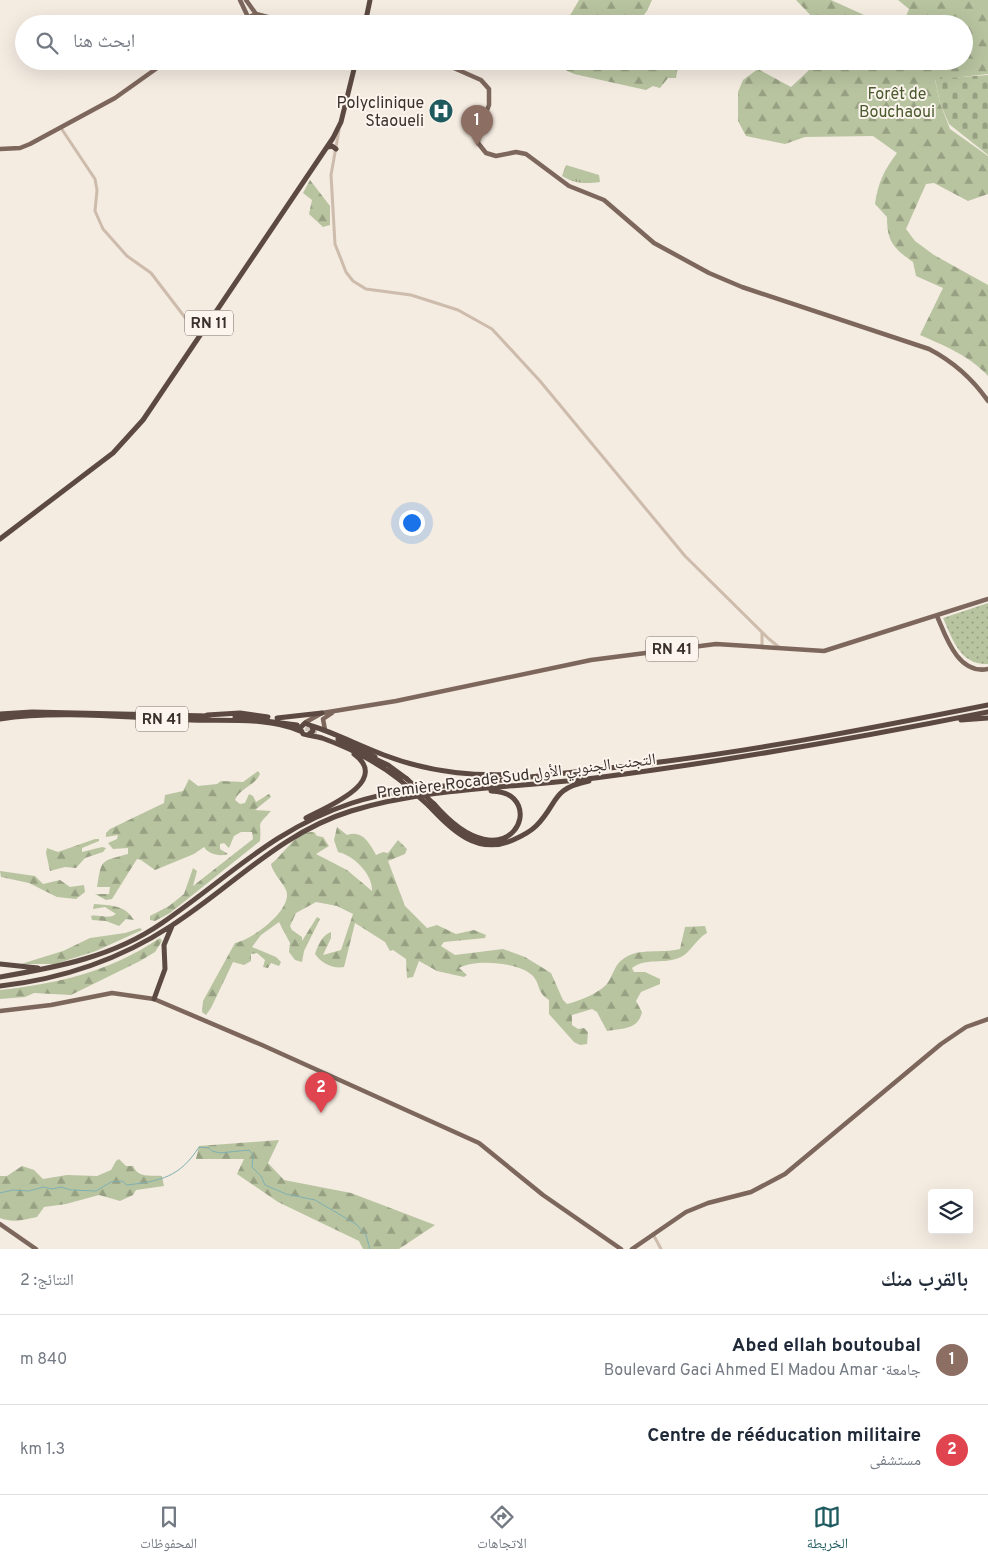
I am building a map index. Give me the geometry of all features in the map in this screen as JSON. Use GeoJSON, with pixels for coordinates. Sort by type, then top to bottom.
{"type":"FeatureCollection","features":[{"type":"Feature","properties":{"kind":"highway"},"geometry":{"type":"LineString","coordinates":[[367,15],[370,0]]}},
{"type":"Feature","properties":{"kind":"highway","name":"RN 11"},"geometry":{"type":"LineString","coordinates":[[0,539],[113,453],[144,420],[327,147],[340,122],[354,70]]}},
{"type":"Feature","properties":{"kind":"highway"},"geometry":{"type":"LineString","coordinates":[[327,147],[332,146],[336,150]]}},
{"type":"Feature","properties":{"kind":"highway","name":"Première Rocade Sud التجنب الجنوبي الأول"},"geometry":{"type":"LineString","coordinates":[[0,977],[48,969],[93,958],[115,949],[161,924],[279,836],[326,812],[393,792],[668,761],[794,741],[988,705]]}},
{"type":"Feature","properties":{"kind":"highway","name":"RN 41"},"geometry":{"type":"LineString","coordinates":[[0,712],[202,716],[240,713],[305,723]]}},
{"type":"Feature","properties":{"kind":"highway","name":"Première Rocade Sud التجنب الجنوبي الأول"},"geometry":{"type":"LineString","coordinates":[[0,986],[68,974],[106,961],[172,926],[279,845],[317,824],[375,804],[438,794],[716,762],[988,712]]}},
{"type":"Feature","properties":{"kind":"highway","name":"RN 41"},"geometry":{"type":"LineString","coordinates":[[277,718],[322,713]]}},
{"type":"Feature","properties":{"kind":"highway"},"geometry":{"type":"LineString","coordinates":[[202,716],[244,717],[297,725]]}},
{"type":"Feature","properties":{"kind":"highway","name":"RN 41"},"geometry":{"type":"LineString","coordinates":[[0,721],[23,717],[237,720],[282,726],[300,731]]}},
{"type":"Feature","properties":{"kind":"highway"},"geometry":{"type":"LineString","coordinates":[[948,720],[988,718]]}},
{"type":"Feature","properties":{"kind":"highway"},"geometry":{"type":"LineString","coordinates":[[410,764],[305,723],[300,731],[345,748],[382,766],[460,830],[484,840],[492,841],[506,837],[513,833],[519,822],[518,806],[512,796],[506,793],[492,791],[438,794]]}},
{"type":"Feature","properties":{"kind":"highway"},"geometry":{"type":"LineString","coordinates":[[308,735],[312,727]]}},
{"type":"Feature","properties":{"kind":"highway"},"geometry":{"type":"LineString","coordinates":[[312,727],[318,734],[388,765]]}},
{"type":"Feature","properties":{"kind":"highway"},"geometry":{"type":"LineString","coordinates":[[319,732],[352,746],[388,765],[407,779],[447,826],[468,840],[486,845],[510,842],[530,831],[537,825],[554,798],[572,785],[636,772]]}},
{"type":"Feature","properties":{"kind":"highway"},"geometry":{"type":"LineString","coordinates":[[352,746],[410,764],[450,772],[492,776],[618,766]]}},
{"type":"Feature","properties":{"kind":"highway"},"geometry":{"type":"LineString","coordinates":[[279,836],[301,820],[350,794],[360,785],[364,771],[361,761],[345,748]]}},
{"type":"Feature","properties":{"kind":"highway"},"geometry":{"type":"LineString","coordinates":[[165,942],[172,926]]}},
{"type":"Feature","properties":{"kind":"highway"},"geometry":{"type":"LineString","coordinates":[[154,999],[165,969],[165,942],[163,936],[156,935]]}},
{"type":"Feature","properties":{"kind":"highway"},"geometry":{"type":"LineString","coordinates":[[0,964],[48,969]]}},
{"type":"Feature","properties":{"kind":"main road"},"geometry":{"type":"LineString","coordinates":[[240,0],[247,15]]}},
{"type":"Feature","properties":{"kind":"main road"},"geometry":{"type":"LineString","coordinates":[[246,0],[256,14],[260,15]]}},
{"type":"Feature","properties":{"kind":"main road"},"geometry":{"type":"LineString","coordinates":[[0,149],[20,148],[60,128],[115,98],[154,70]]}},
{"type":"Feature","properties":{"kind":"main road"},"geometry":{"type":"LineString","coordinates":[[458,70],[481,80],[489,89],[489,105],[478,133],[478,143],[483,151],[492,156],[516,152],[526,154],[558,179],[604,200],[654,243],[710,273],[742,287],[939,355],[968,376],[988,401]]}},
{"type":"Feature","properties":{"kind":"main road","name":"RN 41"},"geometry":{"type":"LineString","coordinates":[[353,709],[590,660],[716,644],[784,650],[824,651],[988,599]]}},
{"type":"Feature","properties":{"kind":"main road"},"geometry":{"type":"LineString","coordinates":[[937,616],[958,658],[976,669],[988,669]]}},
{"type":"Feature","properties":{"kind":"main road"},"geometry":{"type":"LineString","coordinates":[[312,727],[317,716],[353,709]]}},
{"type":"Feature","properties":{"kind":"main road"},"geometry":{"type":"LineString","coordinates":[[305,723],[322,713],[353,709]]}},
{"type":"Feature","properties":{"kind":"main road"},"geometry":{"type":"LineString","coordinates":[[325,730],[323,719],[333,712]]}},
{"type":"Feature","properties":{"kind":"main road"},"geometry":{"type":"LineString","coordinates":[[0,1011],[51,1005],[112,993],[154,999],[262,1045],[479,1143],[543,1195],[622,1249]]}},
{"type":"Feature","properties":{"kind":"main road"},"geometry":{"type":"LineString","coordinates":[[632,1249],[698,1207],[751,1192],[785,1174],[941,1044],[966,1028],[988,1019]]}},
{"type":"Feature","properties":{"kind":"main road"},"geometry":{"type":"LineString","coordinates":[[0,1224],[36,1249]]}},
{"type":"Feature","properties":{"kind":"street"},"geometry":{"type":"LineString","coordinates":[[340,122],[331,174],[335,244],[346,272],[353,281],[366,289],[411,295],[458,310],[479,320],[507,343],[685,556],[762,632],[784,650]]}},
{"type":"Feature","properties":{"kind":"street"},"geometry":{"type":"LineString","coordinates":[[60,128],[95,179],[97,190],[95,211],[103,229],[127,256],[151,273],[190,324],[202,333]]}},
{"type":"Feature","properties":{"kind":"street"},"geometry":{"type":"LineString","coordinates":[[762,632],[762,648]]}},
{"type":"Feature","properties":{"kind":"street"},"geometry":{"type":"LineString","coordinates":[[653,1234],[661,1249]]}},
{"type":"Feature","properties":{"kind":"green space"},"geometry":{"type":"Polygon","coordinates":[[[579,0],[652,0],[644,15],[570,15],[579,0]]]}},
{"type":"Feature","properties":{"kind":"green space"},"geometry":{"type":"Polygon","coordinates":[[[796,0],[831,0],[864,15],[810,15],[796,0]]]}},
{"type":"Feature","properties":{"kind":"green space","name":"Forêt de Bouchaoui"},"geometry":{"type":"Polygon","coordinates":[[[898,0],[988,0],[988,74],[935,80],[940,103],[950,129],[988,156],[988,194],[968,201],[934,183],[926,184],[906,229],[915,241],[934,255],[988,285],[988,376],[965,357],[920,335],[943,288],[916,276],[913,262],[892,243],[888,232],[887,217],[875,204],[882,177],[897,153],[873,136],[805,137],[785,144],[746,136],[738,121],[738,92],[743,80],[757,70],[791,87],[808,70],[973,70],[973,15],[907,15],[909,9],[898,0]]]}},
{"type":"Feature","properties":{"kind":"green space"},"geometry":{"type":"Polygon","coordinates":[[[565,70],[677,70],[676,78],[668,78],[660,88],[653,86],[646,90],[574,74],[565,70]]]}},
{"type":"Feature","properties":{"kind":"green space"},"geometry":{"type":"Polygon","coordinates":[[[988,75],[988,155],[949,124],[940,103],[935,79],[988,75]]]}},
{"type":"Feature","properties":{"kind":"green space"},"geometry":{"type":"Polygon","coordinates":[[[566,165],[599,175],[600,182],[580,183],[567,179],[562,176],[566,165]]]}},
{"type":"Feature","properties":{"kind":"green space"},"geometry":{"type":"Polygon","coordinates":[[[310,180],[330,206],[330,225],[323,227],[309,214],[312,200],[303,193],[310,180]]]}},
{"type":"Feature","properties":{"kind":"green space"},"geometry":{"type":"Polygon","coordinates":[[[988,603],[988,664],[978,663],[964,656],[954,642],[943,618],[988,603]]]}},
{"type":"Feature","properties":{"kind":"green space"},"geometry":{"type":"Polygon","coordinates":[[[258,771],[260,774],[258,778],[240,793],[235,800],[240,804],[245,803],[249,794],[253,796],[256,802],[269,794],[271,797],[255,810],[271,811],[260,824],[260,841],[170,913],[155,921],[150,920],[150,916],[169,906],[184,894],[193,868],[197,871],[193,886],[253,839],[252,832],[241,832],[234,836],[229,848],[224,843],[220,844],[220,849],[228,854],[225,855],[211,853],[204,847],[194,854],[155,870],[137,859],[112,899],[106,900],[95,894],[109,894],[110,887],[97,887],[100,871],[104,863],[112,858],[128,854],[128,848],[113,849],[108,843],[117,839],[118,835],[106,837],[106,833],[110,829],[164,803],[165,795],[183,791],[189,779],[198,786],[217,784],[221,781],[243,782],[258,771]]]}},
{"type":"Feature","properties":{"kind":"green space"},"geometry":{"type":"Polygon","coordinates":[[[337,827],[347,835],[357,834],[364,838],[376,855],[383,852],[388,853],[398,840],[407,849],[405,854],[388,861],[405,906],[427,928],[437,925],[456,934],[474,930],[486,935],[485,938],[444,942],[441,946],[455,955],[503,949],[525,957],[551,973],[563,1000],[567,1004],[588,997],[606,985],[618,964],[629,955],[680,949],[685,927],[705,926],[707,933],[681,957],[669,961],[643,963],[632,968],[634,972],[645,972],[660,979],[660,984],[641,992],[636,1001],[642,1012],[640,1018],[633,1025],[607,1031],[597,1012],[592,1009],[572,1015],[572,1025],[578,1029],[584,1028],[588,1032],[587,1044],[580,1045],[574,1042],[549,1014],[549,1000],[540,991],[535,978],[517,967],[496,963],[475,963],[459,968],[467,975],[464,977],[437,971],[419,961],[413,977],[407,978],[406,959],[393,950],[390,951],[385,942],[355,923],[344,967],[328,965],[315,954],[319,944],[325,935],[331,932],[331,938],[323,955],[341,950],[353,914],[337,906],[316,902],[296,913],[290,926],[292,930],[302,937],[302,941],[317,917],[320,919],[304,951],[302,962],[295,960],[289,952],[290,943],[279,922],[261,935],[252,947],[276,957],[281,962],[279,966],[271,963],[268,968],[263,967],[265,960],[257,953],[251,954],[251,961],[244,965],[233,962],[206,1015],[202,1012],[203,1001],[235,943],[258,932],[275,918],[281,910],[287,892],[271,864],[296,839],[308,832],[314,832],[317,836],[323,837],[329,846],[316,854],[347,870],[372,891],[369,878],[361,866],[350,857],[338,852],[334,840],[337,827]]]}},
{"type":"Feature","properties":{"kind":"green space"},"geometry":{"type":"Polygon","coordinates":[[[99,839],[99,841],[82,848],[82,852],[102,847],[106,848],[103,852],[85,858],[76,868],[65,867],[50,871],[46,853],[47,848],[58,852],[99,839]]]}},
{"type":"Feature","properties":{"kind":"green space"},"geometry":{"type":"Polygon","coordinates":[[[0,871],[35,876],[43,884],[60,880],[70,887],[84,885],[85,892],[76,899],[57,897],[29,883],[1,877],[0,871]]]}},
{"type":"Feature","properties":{"kind":"green space"},"geometry":{"type":"Polygon","coordinates":[[[94,904],[121,908],[134,920],[126,919],[119,926],[106,921],[92,920],[91,916],[110,917],[116,914],[105,907],[93,909],[94,904]]]}},
{"type":"Feature","properties":{"kind":"green space"},"geometry":{"type":"Polygon","coordinates":[[[140,928],[142,930],[96,951],[55,964],[21,964],[63,951],[90,938],[125,933],[140,928]]]}},
{"type":"Feature","properties":{"kind":"green space"},"geometry":{"type":"Polygon","coordinates":[[[160,938],[162,941],[155,952],[71,995],[34,993],[25,997],[0,999],[0,990],[43,984],[103,968],[141,950],[160,938]]]}},
{"type":"Feature","properties":{"kind":"green space"},"geometry":{"type":"Polygon","coordinates":[[[279,1140],[268,1163],[284,1180],[351,1193],[435,1225],[399,1249],[363,1249],[359,1241],[278,1202],[237,1174],[244,1159],[196,1159],[199,1146],[279,1140]]]}},
{"type":"Feature","properties":{"kind":"green space"},"geometry":{"type":"Polygon","coordinates":[[[119,1159],[126,1166],[133,1166],[141,1174],[162,1176],[164,1186],[136,1190],[133,1195],[120,1201],[99,1195],[66,1204],[44,1207],[37,1217],[14,1221],[0,1218],[0,1176],[7,1176],[22,1166],[34,1170],[43,1179],[67,1175],[97,1176],[111,1170],[119,1159]]]}},
{"type":"Feature","properties":{"kind":"waterway"},"geometry":{"type":"LineString","coordinates":[[0,1193],[13,1190],[29,1191],[43,1187],[96,1191],[111,1182],[122,1181],[127,1185],[150,1182],[169,1176],[177,1171],[185,1165],[199,1147],[209,1148],[220,1153],[249,1150],[253,1155],[252,1167],[261,1176],[265,1185],[286,1194],[315,1200],[356,1224],[366,1235],[370,1249]]}},
{"type":"Feature","properties":{"kind":"tunnel"},"geometry":{"type":"LineString","coordinates":[[298,726],[319,732]]}},
{"type":"Feature","properties":{"kind":"place","name":"Polyclinique Staoueli"},"geometry":{"type":"Point","coordinates":[441,111]}},
{"type":"Feature","properties":{"kind":"place","name":"Abed ellah boutoubal"},"geometry":{"type":"Point","coordinates":[477,146]}},
{"type":"Feature","properties":{"kind":"place","name":"Centre de rééducation militaire"},"geometry":{"type":"Point","coordinates":[321,1113]}}]}
